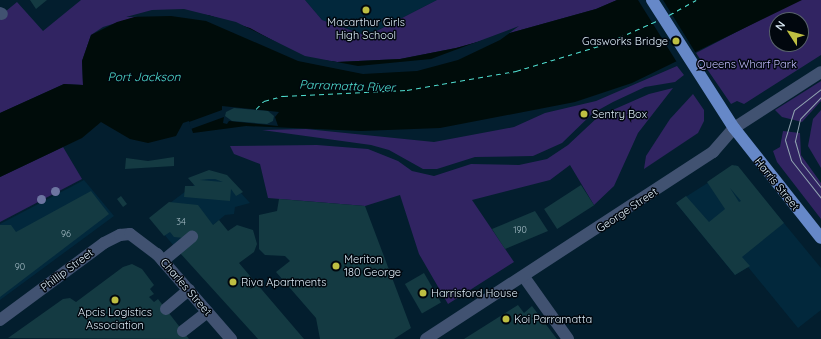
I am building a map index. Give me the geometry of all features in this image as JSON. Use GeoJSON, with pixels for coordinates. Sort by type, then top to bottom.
{"type":"FeatureCollection","features":[{"type":"Feature","properties":{"kind":"main road","name":"Harris Street"},"geometry":{"type":"LineString","coordinates":[[652,0],[734,128],[821,238]]}},
{"type":"Feature","properties":{"kind":"street","name":"George Street"},"geometry":{"type":"LineString","coordinates":[[426,339],[524,277],[713,152],[734,128],[821,72]]}},
{"type":"Feature","properties":{"kind":"street","name":"Phillip Street"},"geometry":{"type":"LineString","coordinates":[[0,320],[104,242],[120,235],[138,238]]}},
{"type":"Feature","properties":{"kind":"street"},"geometry":{"type":"LineString","coordinates":[[163,261],[192,237]]}},
{"type":"Feature","properties":{"kind":"street","name":"Charles Street"},"geometry":{"type":"LineString","coordinates":[[138,238],[163,261],[189,290],[227,338]]}},
{"type":"Feature","properties":{"kind":"street"},"geometry":{"type":"LineString","coordinates":[[524,277],[568,339]]}},
{"type":"Feature","properties":{"kind":"street"},"geometry":{"type":"LineString","coordinates":[[166,310],[189,290]]}},
{"type":"Feature","properties":{"kind":"street"},"geometry":{"type":"LineString","coordinates":[[181,329],[205,309]]}},
{"type":"Feature","properties":{"kind":"shaded area","name":"Macarthur Girls High School"},"geometry":{"type":"Polygon","coordinates":[[[305,0],[437,0],[367,36],[322,20],[305,0]]]}},
{"type":"Feature","properties":{"kind":"shaded area"},"geometry":{"type":"Polygon","coordinates":[[[736,165],[821,268],[821,310],[798,328],[748,267],[735,275],[676,203],[736,165]]]}},
{"type":"Feature","properties":{"kind":"shaded area"},"geometry":{"type":"Polygon","coordinates":[[[218,178],[240,192],[250,203],[235,207],[234,214],[225,215],[180,253],[150,218],[202,179],[218,178]]]}},
{"type":"Feature","properties":{"kind":"shaded area"},"geometry":{"type":"Polygon","coordinates":[[[84,180],[114,216],[0,300],[0,224],[84,180]]]}},
{"type":"Feature","properties":{"kind":"green space"},"geometry":{"type":"Polygon","coordinates":[[[81,0],[305,0],[322,20],[367,36],[437,0],[617,0],[596,9],[456,48],[400,59],[337,62],[305,58],[152,12],[103,27],[91,35],[82,61],[83,85],[64,84],[0,113],[0,16],[17,2],[43,31],[81,0]]]}},
{"type":"Feature","properties":{"kind":"green space","name":"Queens Wharf Park"},"geometry":{"type":"Polygon","coordinates":[[[798,0],[821,0],[821,55],[744,104],[737,101],[731,104],[696,53],[769,15],[769,52],[809,52],[809,12],[775,12],[798,0]]]}},
{"type":"Feature","properties":{"kind":"green space"},"geometry":{"type":"Polygon","coordinates":[[[677,66],[684,75],[675,82],[645,87],[613,102],[593,113],[562,143],[533,156],[475,157],[437,169],[423,169],[389,150],[371,145],[262,130],[306,129],[434,142],[514,127],[545,113],[596,101],[677,66]]]}},
{"type":"Feature","properties":{"kind":"green space"},"geometry":{"type":"Polygon","coordinates":[[[821,81],[821,101],[802,122],[782,117],[775,110],[821,81]]]}},
{"type":"Feature","properties":{"kind":"green space"},"geometry":{"type":"Polygon","coordinates":[[[673,88],[638,133],[614,186],[594,205],[570,165],[550,180],[472,200],[514,262],[448,304],[419,254],[400,195],[365,206],[268,198],[260,164],[234,154],[230,146],[317,145],[368,149],[398,161],[412,171],[434,176],[471,164],[519,165],[547,159],[568,145],[599,116],[649,94],[673,88]]]}},
{"type":"Feature","properties":{"kind":"green space"},"geometry":{"type":"Polygon","coordinates":[[[693,94],[704,110],[704,121],[698,133],[644,169],[646,156],[670,119],[693,94]]]}},
{"type":"Feature","properties":{"kind":"green space"},"geometry":{"type":"Polygon","coordinates":[[[821,110],[821,168],[808,146],[813,119],[821,110]]]}},
{"type":"Feature","properties":{"kind":"green space"},"geometry":{"type":"Polygon","coordinates":[[[783,131],[800,133],[801,155],[821,183],[821,219],[777,162],[773,151],[780,147],[783,131]]]}},
{"type":"Feature","properties":{"kind":"green space"},"geometry":{"type":"Polygon","coordinates":[[[63,147],[82,179],[0,222],[0,177],[63,147]]]}},
{"type":"Feature","properties":{"kind":"water","name":"Port Jackson"},"geometry":{"type":"Polygon","coordinates":[[[617,0],[802,0],[777,12],[769,12],[769,16],[632,83],[575,102],[440,128],[361,131],[246,126],[193,133],[189,121],[183,123],[176,136],[148,143],[130,139],[101,122],[82,138],[0,177],[0,113],[64,84],[83,85],[82,61],[91,35],[117,22],[152,12],[208,15],[250,28],[305,58],[337,62],[400,59],[456,48],[596,9],[617,0]]]}},
{"type":"Feature","properties":{"kind":"pier","name":"Gasworks Bridge"},"geometry":{"type":"Polygon","coordinates":[[[638,0],[663,0],[697,55],[678,64],[638,0]]]}},
{"type":"Feature","properties":{"kind":"pier"},"geometry":{"type":"Polygon","coordinates":[[[184,9],[236,22],[305,56],[358,66],[431,59],[519,26],[500,40],[458,60],[417,71],[363,74],[298,61],[206,21],[171,16],[126,17],[152,10],[184,9]]]}},
{"type":"Feature","properties":{"kind":"pier"},"geometry":{"type":"Polygon","coordinates":[[[222,106],[279,112],[275,117],[278,126],[229,121],[227,124],[223,123],[224,117],[191,129],[189,122],[222,110],[222,106]]]}},
{"type":"Feature","properties":{"kind":"building"},"geometry":{"type":"Polygon","coordinates":[[[30,0],[47,0],[36,9],[30,0]]]}},
{"type":"Feature","properties":{"kind":"building"},"geometry":{"type":"Polygon","coordinates":[[[234,108],[268,111],[274,116],[273,121],[267,124],[232,121],[225,116],[226,112],[234,108]]]}},
{"type":"Feature","properties":{"kind":"building"},"geometry":{"type":"Polygon","coordinates":[[[174,157],[174,166],[125,169],[126,158],[148,161],[174,157]]]}},
{"type":"Feature","properties":{"kind":"building"},"geometry":{"type":"Polygon","coordinates":[[[732,165],[738,166],[784,223],[742,257],[750,266],[735,275],[676,203],[686,196],[709,222],[725,209],[707,182],[732,165]],[[730,188],[739,202],[741,201],[730,188]]]}},
{"type":"Feature","properties":{"kind":"building"},"geometry":{"type":"Polygon","coordinates":[[[209,170],[227,175],[243,192],[236,196],[231,189],[230,201],[184,197],[185,186],[195,186],[188,178],[209,170]],[[209,179],[200,180],[223,182],[215,179],[209,179]]]}},
{"type":"Feature","properties":{"kind":"building"},"geometry":{"type":"Polygon","coordinates":[[[581,185],[594,205],[557,229],[544,209],[581,185]]]}},
{"type":"Feature","properties":{"kind":"building"},"geometry":{"type":"Polygon","coordinates":[[[91,191],[109,214],[0,297],[0,225],[11,225],[16,232],[91,191]]]}},
{"type":"Feature","properties":{"kind":"building"},"geometry":{"type":"Polygon","coordinates":[[[121,196],[127,204],[123,207],[117,199],[121,196]]]}},
{"type":"Feature","properties":{"kind":"building","name":"Meriton 180 George"},"geometry":{"type":"Polygon","coordinates":[[[279,199],[365,206],[411,328],[394,339],[320,339],[316,318],[276,272],[290,261],[285,256],[265,255],[259,249],[259,215],[277,211],[279,199]]]}},
{"type":"Feature","properties":{"kind":"building","name":"Riva Apartments"},"geometry":{"type":"Polygon","coordinates":[[[169,202],[198,205],[213,225],[219,220],[228,231],[237,225],[253,230],[257,244],[254,252],[239,263],[304,339],[258,339],[180,253],[184,238],[174,237],[170,232],[164,236],[149,218],[169,202]]]}},
{"type":"Feature","properties":{"kind":"building"},"geometry":{"type":"Polygon","coordinates":[[[535,211],[548,231],[505,249],[492,229],[535,211]]]}},
{"type":"Feature","properties":{"kind":"building","name":"Apcis Logistics Association"},"geometry":{"type":"Polygon","coordinates":[[[132,264],[142,269],[154,285],[150,289],[154,294],[149,297],[154,302],[158,299],[189,339],[8,338],[63,299],[70,298],[76,302],[123,267],[132,264]]]}},
{"type":"Feature","properties":{"kind":"building","name":"Harrisford House"},"geometry":{"type":"Polygon","coordinates":[[[424,273],[441,302],[422,313],[405,284],[424,273]]]}},
{"type":"Feature","properties":{"kind":"building"},"geometry":{"type":"Polygon","coordinates":[[[518,305],[524,313],[532,306],[557,339],[464,339],[518,305]]]}},
{"type":"Feature","properties":{"kind":"ferry route"},"geometry":{"type":"LineString","coordinates":[[669,15],[696,0]]}},
{"type":"Feature","properties":{"kind":"ferry route"},"geometry":{"type":"LineString","coordinates":[[256,109],[264,101],[283,96],[407,90],[516,71],[602,45],[659,20]]}},
{"type":"Feature","properties":{"kind":"tram line"},"geometry":{"type":"LineString","coordinates":[[821,89],[794,110],[785,140],[791,160],[821,198]]}},
{"type":"Feature","properties":{"kind":"tram line"},"geometry":{"type":"LineString","coordinates":[[821,97],[800,119],[795,141],[801,162],[821,188]]}},
{"type":"Feature","properties":{"kind":"place","name":"Macarthur Girls High School"},"geometry":{"type":"Point","coordinates":[366,10]}},
{"type":"Feature","properties":{"kind":"place","name":"Gasworks Bridge"},"geometry":{"type":"Point","coordinates":[676,41]}},
{"type":"Feature","properties":{"kind":"place","name":"Sentry Box"},"geometry":{"type":"Point","coordinates":[584,114]}},
{"type":"Feature","properties":{"kind":"place","name":"Meriton 180 George"},"geometry":{"type":"Point","coordinates":[336,266]}},
{"type":"Feature","properties":{"kind":"place","name":"Riva Apartments"},"geometry":{"type":"Point","coordinates":[233,282]}},
{"type":"Feature","properties":{"kind":"place","name":"Harrisford House"},"geometry":{"type":"Point","coordinates":[423,293]}},
{"type":"Feature","properties":{"kind":"place","name":"Apcis Logistics Association"},"geometry":{"type":"Point","coordinates":[115,300]}},
{"type":"Feature","properties":{"kind":"place","name":"Koi Parramatta"},"geometry":{"type":"Point","coordinates":[506,319]}},
{"type":"Feature","properties":{"kind":"water label","name":"Parramatta River"},"geometry":{"type":"Point","coordinates":[347,86]}}]}
